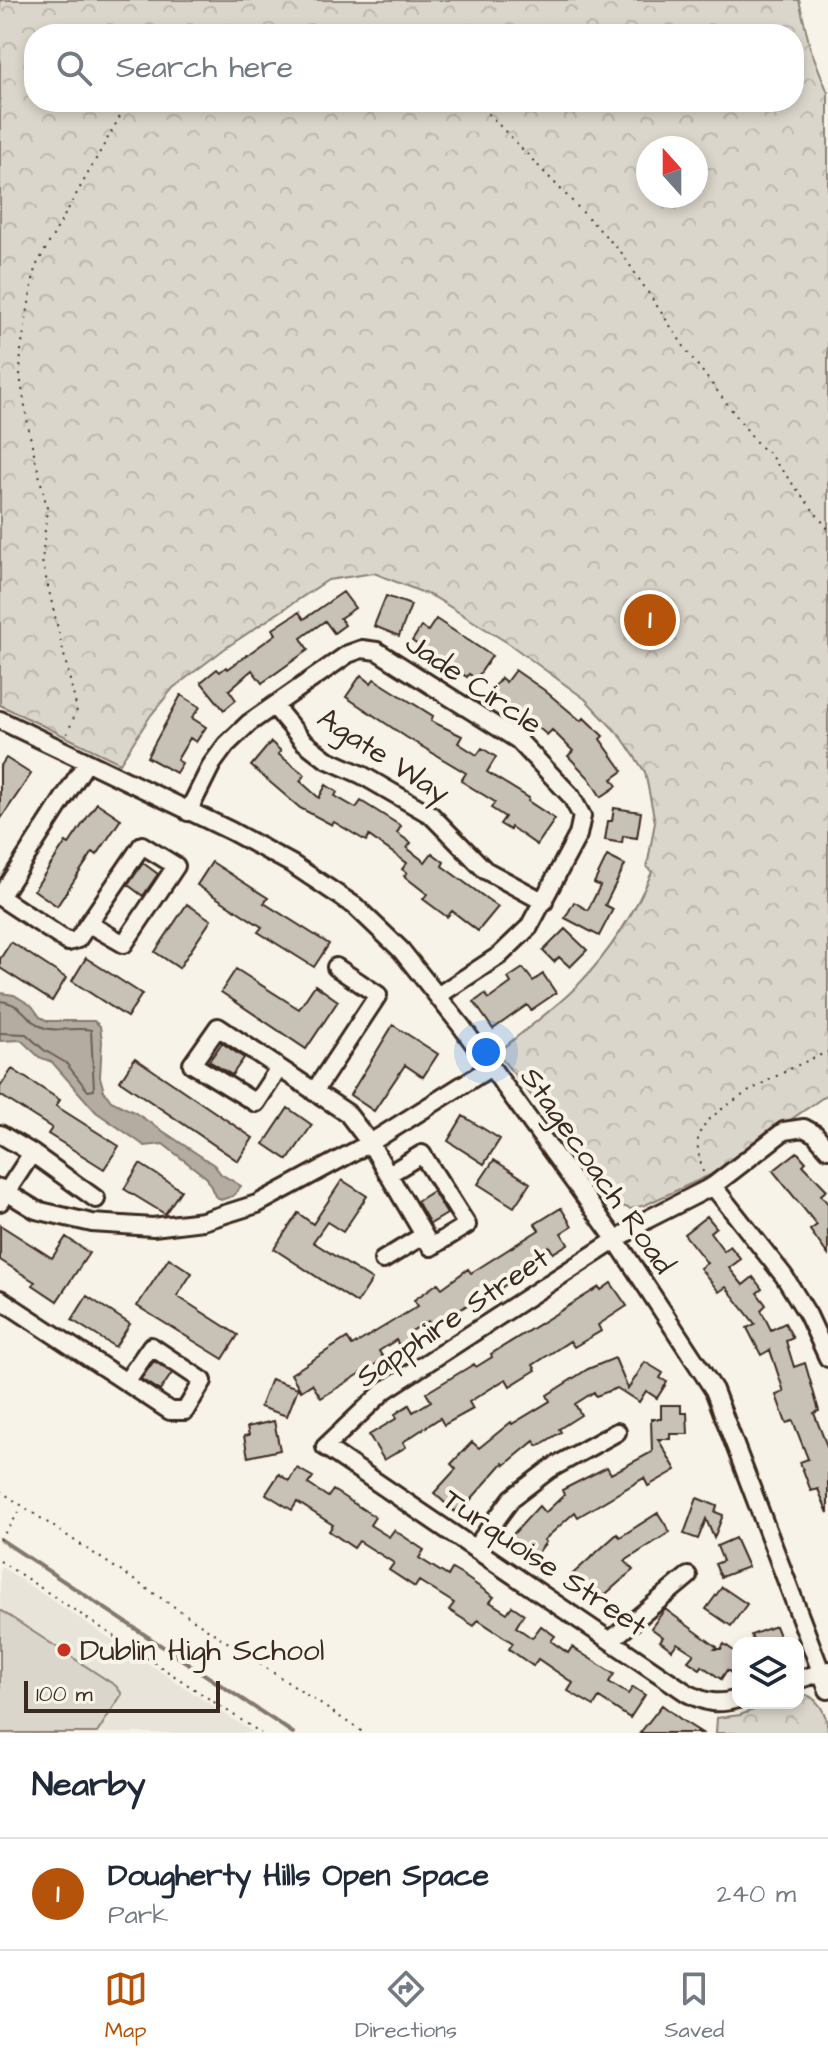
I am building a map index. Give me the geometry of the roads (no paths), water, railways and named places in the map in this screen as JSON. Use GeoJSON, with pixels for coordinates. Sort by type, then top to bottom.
{"type":"FeatureCollection","features":[{"type":"Feature","properties":{"kind":"street","name":"Jade Circle"},"geometry":{"type":"LineString","coordinates":[[188,812],[212,764],[249,723],[348,654],[362,649],[377,651],[518,740],[571,796],[582,816],[578,835],[529,927],[515,943],[439,995]]}},
{"type":"Feature","properties":{"kind":"street","name":"Agate Way"},"geometry":{"type":"LineString","coordinates":[[274,706],[303,741],[326,759],[362,775],[431,815],[485,870],[544,902]]}},
{"type":"Feature","properties":{"kind":"street","name":"Stagecoach Road"},"geometry":{"type":"LineString","coordinates":[[0,720],[231,831],[292,864],[355,906],[401,950],[439,995],[616,1240],[714,1390],[824,1671],[828,1690]]}},
{"type":"Feature","properties":{"kind":"street"},"geometry":{"type":"LineString","coordinates":[[87,762],[0,897],[68,942],[78,939],[142,845],[176,866],[124,944],[89,924]]}},
{"type":"Feature","properties":{"kind":"street"},"geometry":{"type":"LineString","coordinates":[[314,1092],[378,995],[336,967]]}},
{"type":"Feature","properties":{"kind":"street"},"geometry":{"type":"LineString","coordinates":[[279,1068],[256,1103],[192,1064],[218,1027],[347,1113],[370,1143],[431,1247],[467,1225],[422,1154],[389,1174]]}},
{"type":"Feature","properties":{"kind":"street"},"geometry":{"type":"LineString","coordinates":[[32,1153],[2,1194],[36,1210],[92,1223],[153,1227],[203,1221],[257,1204],[370,1143],[491,1067]]}},
{"type":"Feature","properties":{"kind":"street","name":"Sapphire Street"},"geometry":{"type":"LineString","coordinates":[[325,1447],[385,1390],[648,1219],[713,1186],[784,1131],[804,1128],[815,1134],[828,1149]]}},
{"type":"Feature","properties":{"kind":"street"},"geometry":{"type":"LineString","coordinates":[[0,1134],[96,1199]]}},
{"type":"Feature","properties":{"kind":"street"},"geometry":{"type":"LineString","coordinates":[[713,1186],[784,1276],[808,1315],[828,1358]]}},
{"type":"Feature","properties":{"kind":"street"},"geometry":{"type":"LineString","coordinates":[[383,1260],[424,1235]]}},
{"type":"Feature","properties":{"kind":"street"},"geometry":{"type":"LineString","coordinates":[[0,1299],[170,1411],[185,1411],[203,1381],[151,1346],[126,1382]]}},
{"type":"Feature","properties":{"kind":"street"},"geometry":{"type":"LineString","coordinates":[[475,1548],[512,1498],[550,1469],[617,1432]]}},
{"type":"Feature","properties":{"kind":"street","name":"Turquoise Street"},"geometry":{"type":"LineString","coordinates":[[325,1447],[703,1701],[721,1704],[732,1701]]}},
{"type":"Feature","properties":{"kind":"street"},"geometry":{"type":"LineString","coordinates":[[611,1640],[688,1576]]}},
{"type":"Feature","properties":{"kind":"street"},"geometry":{"type":"LineString","coordinates":[[804,1678],[824,1671]]}},
{"type":"Feature","properties":{"kind":"water"},"geometry":{"type":"Polygon","coordinates":[[[0,993],[14,995],[48,1021],[94,1021],[100,1026],[100,1077],[111,1101],[134,1112],[241,1186],[233,1196],[221,1200],[215,1196],[207,1178],[163,1144],[145,1146],[96,1112],[52,1062],[39,1057],[21,1040],[0,1041],[0,993]]]}},
{"type":"Feature","properties":{"kind":"waterway"},"geometry":{"type":"LineString","coordinates":[[0,1539],[293,1733]]}},
{"type":"Feature","properties":{"kind":"place","name":"Dougherty Hills Open Space"},"geometry":{"type":"Point","coordinates":[650,620]}},
{"type":"Feature","properties":{"kind":"place","name":"Dublin High School"},"geometry":{"type":"Point","coordinates":[64,1650]}}]}
